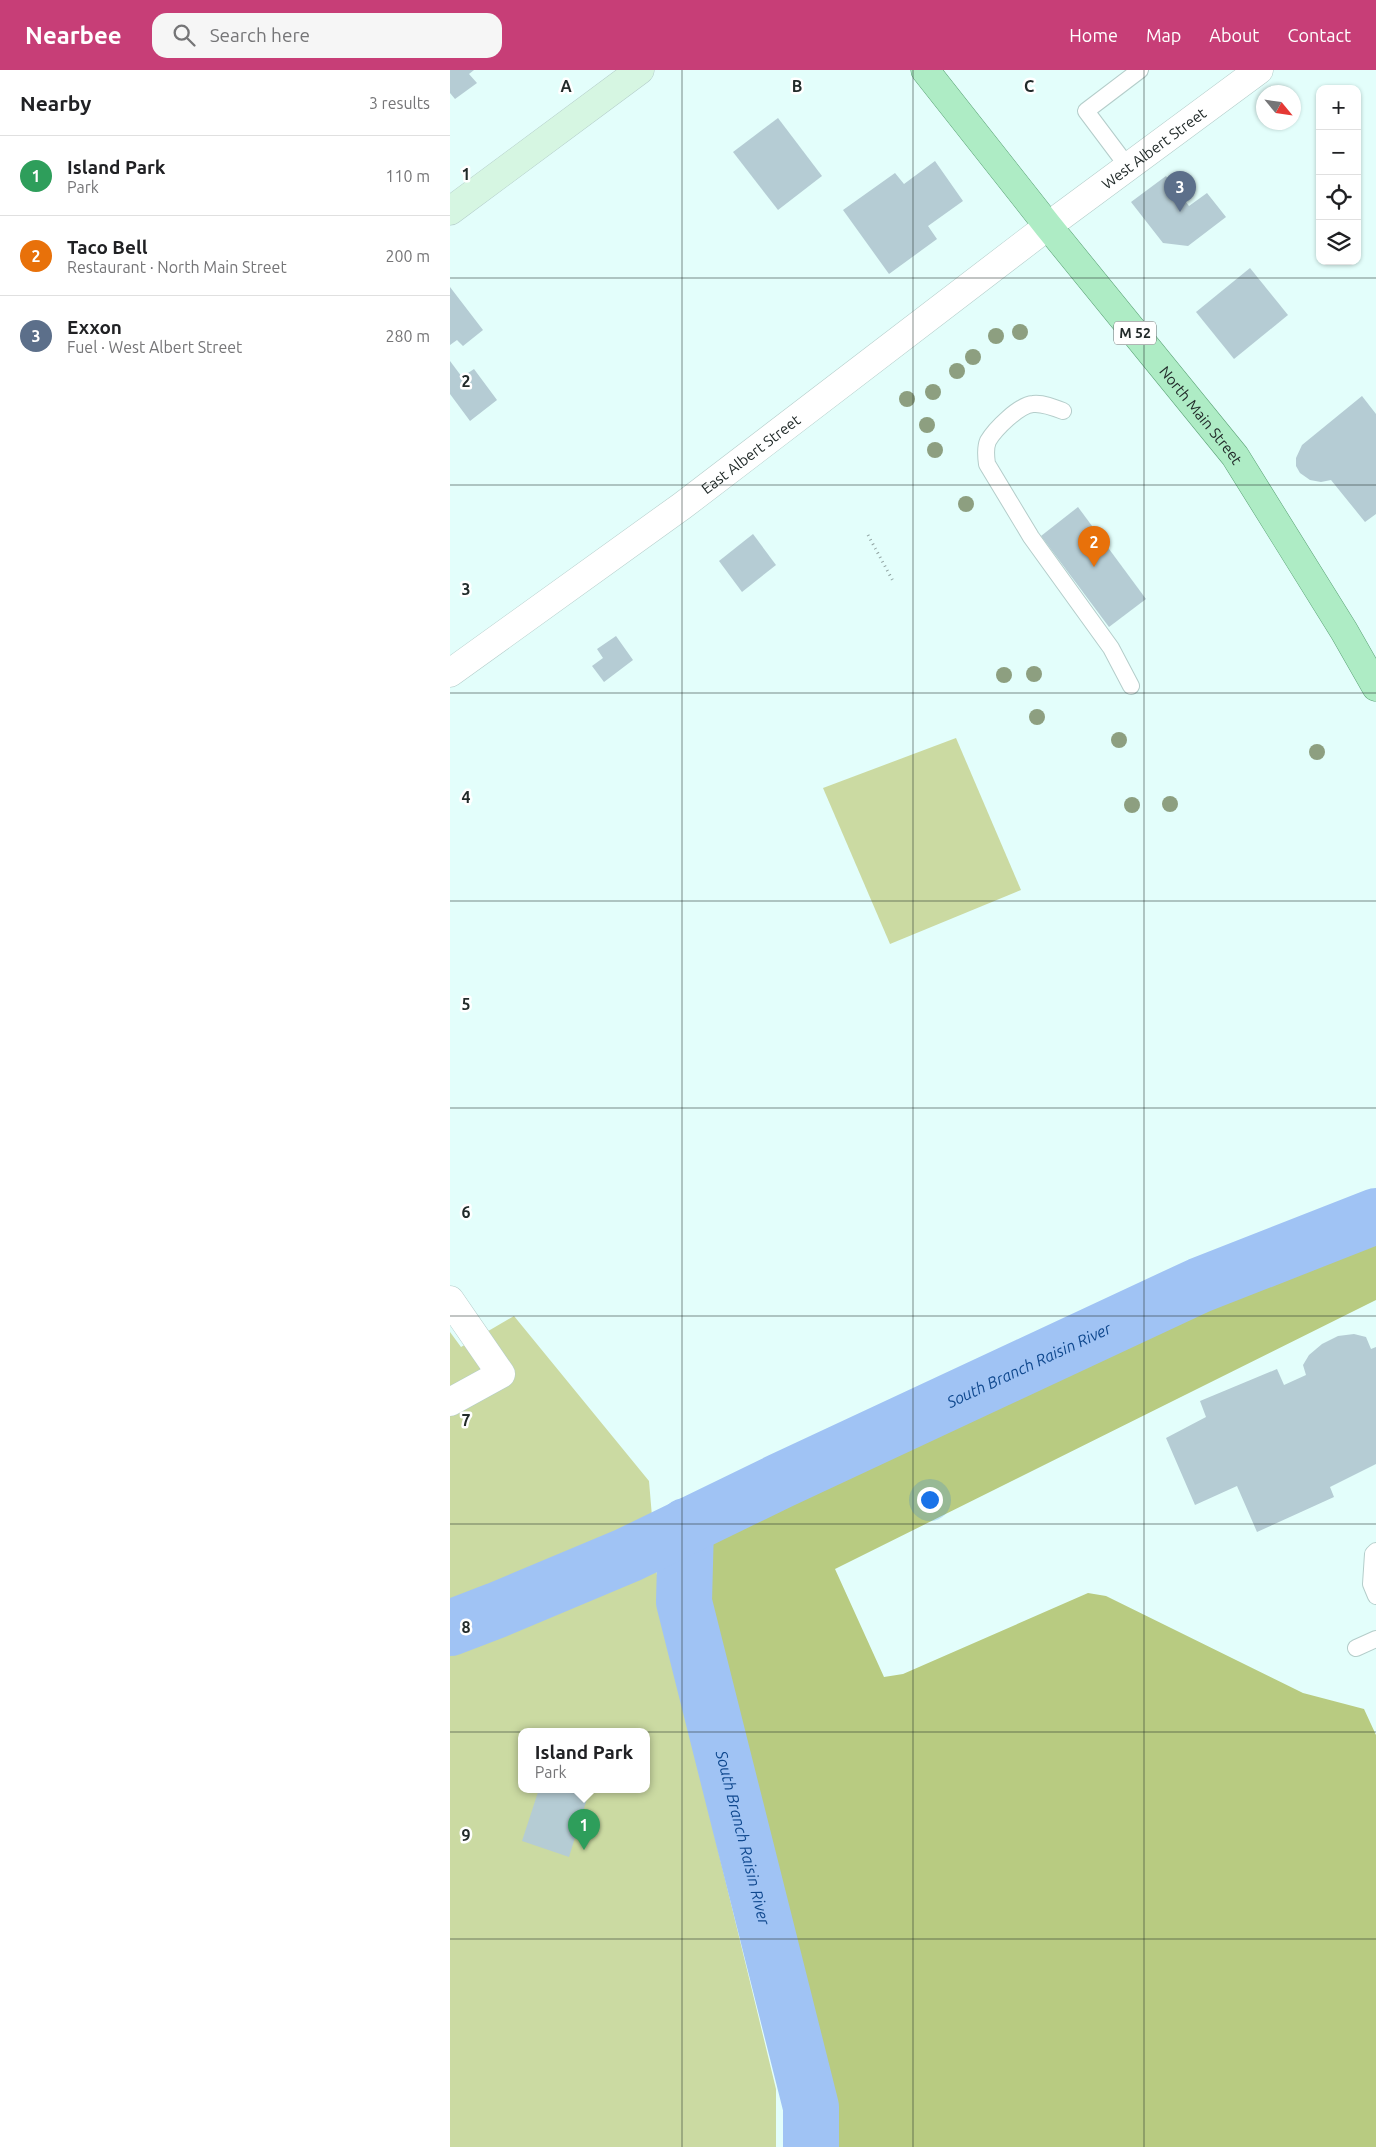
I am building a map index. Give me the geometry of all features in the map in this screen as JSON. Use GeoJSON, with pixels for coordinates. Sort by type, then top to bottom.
{"type":"FeatureCollection","features":[{"type":"Feature","properties":{"kind":"main road","name":"North Main Street"},"geometry":{"type":"LineString","coordinates":[[925,70],[1048,226],[1235,456],[1344,631],[1376,687]]}},
{"type":"Feature","properties":{"kind":"street"},"geometry":{"type":"LineString","coordinates":[[450,211],[640,70]]}},
{"type":"Feature","properties":{"kind":"street","name":"West Albert Street"},"geometry":{"type":"LineString","coordinates":[[1048,226],[1258,70]]}},
{"type":"Feature","properties":{"kind":"street","name":"East Albert Street"},"geometry":{"type":"LineString","coordinates":[[450,673],[682,506],[1048,226]]}},
{"type":"Feature","properties":{"kind":"street"},"geometry":{"type":"LineString","coordinates":[[450,1300],[501,1374],[450,1402]]}},
{"type":"Feature","properties":{"kind":"lane"},"geometry":{"type":"LineString","coordinates":[[1128,167],[1086,111],[1140,70]]}},
{"type":"Feature","properties":{"kind":"lane"},"geometry":{"type":"LineString","coordinates":[[1063,410],[1046,404],[1030,404],[1008,417],[988,442],[986,452],[987,464],[1031,537],[1110,648],[1131,686]]}},
{"type":"Feature","properties":{"kind":"lane"},"geometry":{"type":"LineString","coordinates":[[1376,1551],[1372,1554],[1371,1584],[1376,1596]]}},
{"type":"Feature","properties":{"kind":"lane"},"geometry":{"type":"LineString","coordinates":[[1356,1648],[1376,1639]]}},
{"type":"Feature","properties":{"kind":"path"},"geometry":{"type":"LineString","coordinates":[[868,536],[892,581]]}},
{"type":"Feature","properties":{"kind":"green space"},"geometry":{"type":"Polygon","coordinates":[[[956,738],[1021,890],[890,944],[823,788],[956,738]]]}},
{"type":"Feature","properties":{"kind":"green space"},"geometry":{"type":"Polygon","coordinates":[[[1376,1216],[1376,1300],[835,1569],[884,1677],[903,1674],[1088,1593],[1106,1596],[1303,1693],[1364,1709],[1376,1735],[1376,2147],[811,2147],[811,2107],[684,1602],[686,1526],[1200,1285],[1376,1216]]]}},
{"type":"Feature","properties":{"kind":"green space"},"geometry":{"type":"Polygon","coordinates":[[[514,1316],[649,1481],[660,1611],[776,2089],[776,2147],[450,2147],[450,1332],[461,1347],[514,1316]]]}},
{"type":"Feature","properties":{"kind":"building"},"geometry":{"type":"Polygon","coordinates":[[[450,70],[474,70],[469,74],[477,83],[455,99],[450,93],[450,70]]]}},
{"type":"Feature","properties":{"kind":"building"},"geometry":{"type":"Polygon","coordinates":[[[778,118],[822,176],[778,210],[733,152],[778,118]]]}},
{"type":"Feature","properties":{"kind":"building"},"geometry":{"type":"Polygon","coordinates":[[[935,161],[963,201],[928,226],[937,239],[889,274],[843,210],[895,173],[904,184],[935,161]]]}},
{"type":"Feature","properties":{"kind":"building"},"geometry":{"type":"Polygon","coordinates":[[[1166,176],[1189,206],[1207,193],[1226,217],[1188,246],[1163,243],[1131,202],[1166,176]]]}},
{"type":"Feature","properties":{"kind":"building"},"geometry":{"type":"Polygon","coordinates":[[[1250,268],[1288,315],[1234,359],[1196,312],[1250,268]]]}},
{"type":"Feature","properties":{"kind":"building"},"geometry":{"type":"Polygon","coordinates":[[[450,287],[483,330],[463,346],[457,340],[450,345],[450,287]]]}},
{"type":"Feature","properties":{"kind":"building"},"geometry":{"type":"Polygon","coordinates":[[[450,361],[462,377],[474,369],[497,400],[470,421],[450,394],[450,361]]]}},
{"type":"Feature","properties":{"kind":"building"},"geometry":{"type":"Polygon","coordinates":[[[1362,396],[1376,414],[1376,514],[1365,522],[1331,480],[1321,482],[1310,480],[1300,473],[1296,466],[1296,458],[1302,445],[1362,396]]]}},
{"type":"Feature","properties":{"kind":"building"},"geometry":{"type":"Polygon","coordinates":[[[1078,507],[1146,599],[1109,627],[1041,536],[1078,507]]]}},
{"type":"Feature","properties":{"kind":"building"},"geometry":{"type":"Polygon","coordinates":[[[753,534],[776,565],[742,592],[719,561],[753,534]]]}},
{"type":"Feature","properties":{"kind":"building"},"geometry":{"type":"Polygon","coordinates":[[[616,636],[633,660],[604,682],[592,666],[603,658],[597,649],[616,636]]]}},
{"type":"Feature","properties":{"kind":"building"},"geometry":{"type":"Polygon","coordinates":[[[1354,1334],[1366,1337],[1371,1349],[1376,1347],[1376,1464],[1330,1487],[1334,1497],[1257,1532],[1237,1486],[1195,1505],[1166,1438],[1206,1417],[1200,1401],[1277,1369],[1284,1385],[1306,1375],[1303,1365],[1309,1355],[1322,1344],[1338,1336],[1354,1334]]]}},
{"type":"Feature","properties":{"kind":"building"},"geometry":{"type":"Polygon","coordinates":[[[538,1793],[589,1793],[569,1857],[522,1841],[538,1793]]]}},
{"type":"Feature","properties":{"kind":"waterway","name":"South Branch Raisin River"},"geometry":{"type":"LineString","coordinates":[[450,1628],[628,1555],[780,1481],[1200,1285],[1376,1216]]}},
{"type":"Feature","properties":{"kind":"waterway","name":"South Branch Raisin River"},"geometry":{"type":"LineString","coordinates":[[686,1526],[684,1602],[811,2107],[811,2147]]}},
{"type":"Feature","properties":{"kind":"place","name":"Exxon"},"geometry":{"type":"Point","coordinates":[1180,212]}},
{"type":"Feature","properties":{"kind":"place","name":"Taco Bell"},"geometry":{"type":"Point","coordinates":[1094,567]}},
{"type":"Feature","properties":{"kind":"place","name":"Island Park"},"geometry":{"type":"Point","coordinates":[584,1850]}}]}
